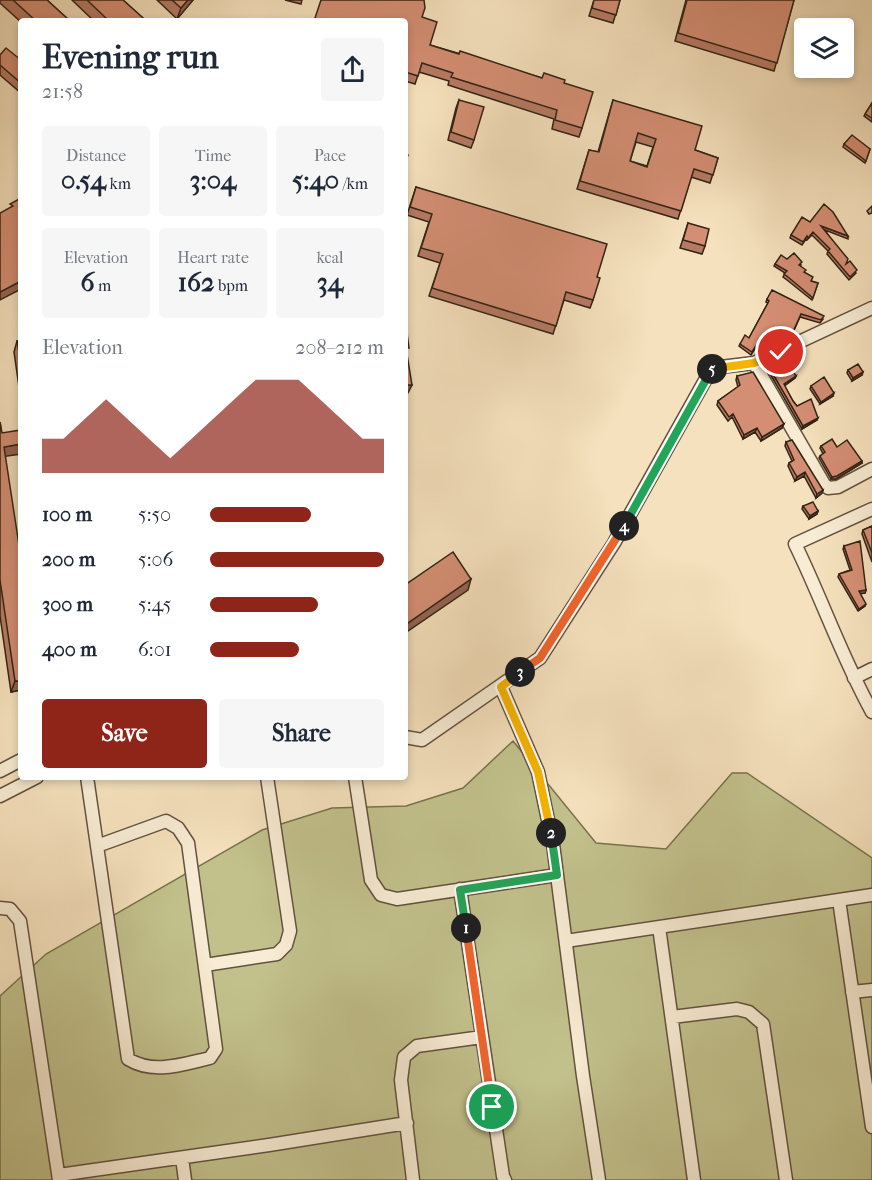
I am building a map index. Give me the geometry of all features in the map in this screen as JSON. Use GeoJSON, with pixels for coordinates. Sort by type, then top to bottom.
{"type":"FeatureCollection","features":[{"type":"Feature","properties":{"kind":"street"},"geometry":{"type":"LineString","coordinates":[[408,738],[422,740],[540,658],[614,543],[712,368],[754,363],[872,308]]}},
{"type":"Feature","properties":{"kind":"street"},"geometry":{"type":"LineString","coordinates":[[754,363],[828,488],[838,487],[872,469]]}},
{"type":"Feature","properties":{"kind":"street"},"geometry":{"type":"LineString","coordinates":[[872,509],[795,544],[854,678],[872,712]]}},
{"type":"Feature","properties":{"kind":"street"},"geometry":{"type":"LineString","coordinates":[[854,678],[872,669]]}},
{"type":"Feature","properties":{"kind":"street"},"geometry":{"type":"LineString","coordinates":[[501,687],[538,772],[554,844],[599,1180]]}},
{"type":"Feature","properties":{"kind":"street"},"geometry":{"type":"LineString","coordinates":[[0,771],[18,762]]}},
{"type":"Feature","properties":{"kind":"street"},"geometry":{"type":"LineString","coordinates":[[0,796],[32,780]]}},
{"type":"Feature","properties":{"kind":"street"},"geometry":{"type":"LineString","coordinates":[[87,780],[128,1059],[140,1066],[170,1068],[210,1058],[216,1049],[188,843],[178,828],[166,821],[98,846]]}},
{"type":"Feature","properties":{"kind":"street"},"geometry":{"type":"LineString","coordinates":[[205,965],[277,954],[286,945],[290,931],[267,780]]}},
{"type":"Feature","properties":{"kind":"street"},"geometry":{"type":"LineString","coordinates":[[354,780],[371,880],[381,895],[397,899],[557,875]]}},
{"type":"Feature","properties":{"kind":"street"},"geometry":{"type":"LineString","coordinates":[[460,890],[505,1180]]}},
{"type":"Feature","properties":{"kind":"street"},"geometry":{"type":"LineString","coordinates":[[566,941],[872,895]]}},
{"type":"Feature","properties":{"kind":"street"},"geometry":{"type":"LineString","coordinates":[[839,900],[872,1127]]}},
{"type":"Feature","properties":{"kind":"street"},"geometry":{"type":"LineString","coordinates":[[0,908],[10,909],[20,921],[59,1178],[407,1123]]}},
{"type":"Feature","properties":{"kind":"street"},"geometry":{"type":"LineString","coordinates":[[659,927],[694,1180]]}},
{"type":"Feature","properties":{"kind":"street"},"geometry":{"type":"LineString","coordinates":[[852,992],[872,990]]}},
{"type":"Feature","properties":{"kind":"street"},"geometry":{"type":"LineString","coordinates":[[672,1017],[737,1009],[749,1012],[763,1024],[786,1180]]}},
{"type":"Feature","properties":{"kind":"street"},"geometry":{"type":"LineString","coordinates":[[413,1180],[401,1080],[404,1057],[417,1046],[482,1037]]}},
{"type":"Feature","properties":{"kind":"street"},"geometry":{"type":"LineString","coordinates":[[182,1158],[185,1180]]}},
{"type":"Feature","properties":{"kind":"shaded area"},"geometry":{"type":"Polygon","coordinates":[[[513,741],[596,843],[666,849],[732,773],[747,773],[872,858],[872,1180],[0,1180],[0,996],[46,954],[262,830],[332,808],[406,806],[463,788],[513,741]]]}},
{"type":"Feature","properties":{"kind":"building"},"geometry":{"type":"Polygon","coordinates":[[[13,0],[47,0],[67,18],[33,18],[13,0]]]}},
{"type":"Feature","properties":{"kind":"building"},"geometry":{"type":"Polygon","coordinates":[[[87,0],[123,0],[143,18],[106,18],[87,0]]]}},
{"type":"Feature","properties":{"kind":"building"},"geometry":{"type":"Polygon","coordinates":[[[172,0],[188,0],[181,8],[172,0]]]}},
{"type":"Feature","properties":{"kind":"building"},"geometry":{"type":"Polygon","coordinates":[[[321,0],[424,0],[425,8],[422,17],[437,22],[430,45],[459,54],[460,51],[542,78],[544,73],[565,80],[564,83],[593,92],[582,128],[555,120],[557,110],[451,77],[453,73],[422,63],[418,76],[408,73],[408,18],[315,18],[321,0]]]}},
{"type":"Feature","properties":{"kind":"building"},"geometry":{"type":"Polygon","coordinates":[[[594,0],[620,0],[616,15],[592,8],[594,0]]]}},
{"type":"Feature","properties":{"kind":"building"},"geometry":{"type":"Polygon","coordinates":[[[687,0],[794,0],[777,63],[678,33],[687,0]]]}},
{"type":"Feature","properties":{"kind":"building"},"geometry":{"type":"Polygon","coordinates":[[[6,48],[18,58],[18,80],[0,65],[0,55],[6,48]]]}},
{"type":"Feature","properties":{"kind":"building"},"geometry":{"type":"Polygon","coordinates":[[[459,100],[484,107],[474,140],[451,132],[459,100]]]}},
{"type":"Feature","properties":{"kind":"building"},"geometry":{"type":"Polygon","coordinates":[[[613,100],[702,126],[695,150],[718,158],[713,175],[694,169],[681,211],[580,181],[589,150],[599,152],[613,100]],[[638,133],[630,161],[647,167],[656,139],[638,133]]]}},
{"type":"Feature","properties":{"kind":"building"},"geometry":{"type":"Polygon","coordinates":[[[872,103],[872,118],[865,114],[872,103]]]}},
{"type":"Feature","properties":{"kind":"building"},"geometry":{"type":"Polygon","coordinates":[[[852,135],[870,149],[866,161],[844,144],[852,135]]]}},
{"type":"Feature","properties":{"kind":"building"},"geometry":{"type":"Polygon","coordinates":[[[416,187],[607,244],[593,300],[566,292],[556,326],[432,288],[443,254],[421,248],[432,214],[410,207],[416,187]]]}},
{"type":"Feature","properties":{"kind":"building"},"geometry":{"type":"Polygon","coordinates":[[[18,200],[18,283],[0,292],[0,213],[13,206],[10,204],[18,200]]]}},
{"type":"Feature","properties":{"kind":"building"},"geometry":{"type":"Polygon","coordinates":[[[824,204],[833,212],[848,236],[821,226],[848,259],[846,264],[850,261],[857,270],[850,277],[828,251],[830,249],[813,232],[803,242],[791,235],[802,217],[810,222],[824,204]]]}},
{"type":"Feature","properties":{"kind":"building"},"geometry":{"type":"Polygon","coordinates":[[[872,206],[872,213],[869,214],[867,211],[872,206]]]}},
{"type":"Feature","properties":{"kind":"building"},"geometry":{"type":"Polygon","coordinates":[[[688,223],[709,229],[705,246],[683,240],[688,223]]]}},
{"type":"Feature","properties":{"kind":"building"},"geometry":{"type":"Polygon","coordinates":[[[794,253],[802,262],[799,265],[806,270],[804,272],[813,277],[811,281],[818,283],[813,298],[784,274],[787,271],[775,264],[781,255],[787,259],[794,253]]]}},
{"type":"Feature","properties":{"kind":"building"},"geometry":{"type":"Polygon","coordinates":[[[772,290],[824,316],[821,320],[801,314],[792,334],[779,331],[771,342],[763,335],[752,352],[740,344],[745,335],[749,338],[769,301],[767,299],[772,290]]]}},
{"type":"Feature","properties":{"kind":"building"},"geometry":{"type":"Polygon","coordinates":[[[408,360],[412,385],[408,385],[408,360]]]}},
{"type":"Feature","properties":{"kind":"building"},"geometry":{"type":"Polygon","coordinates":[[[858,364],[863,372],[853,378],[848,370],[858,364]]]}},
{"type":"Feature","properties":{"kind":"building"},"geometry":{"type":"Polygon","coordinates":[[[774,367],[777,376],[790,367],[796,376],[784,384],[793,401],[797,406],[811,399],[818,418],[803,426],[770,369],[774,367]]]}},
{"type":"Feature","properties":{"kind":"building"},"geometry":{"type":"Polygon","coordinates":[[[753,372],[784,424],[762,437],[757,428],[744,435],[733,414],[729,417],[718,401],[740,385],[737,376],[753,372]]]}},
{"type":"Feature","properties":{"kind":"building"},"geometry":{"type":"Polygon","coordinates":[[[824,377],[834,393],[821,402],[811,386],[824,377]]]}},
{"type":"Feature","properties":{"kind":"building"},"geometry":{"type":"Polygon","coordinates":[[[0,422],[2,433],[18,430],[18,445],[4,447],[18,538],[18,681],[15,681],[0,580],[0,422]]]}},
{"type":"Feature","properties":{"kind":"building"},"geometry":{"type":"Polygon","coordinates":[[[832,439],[837,447],[847,440],[862,461],[832,477],[820,456],[825,452],[821,446],[832,439]]]}},
{"type":"Feature","properties":{"kind":"building"},"geometry":{"type":"Polygon","coordinates":[[[792,440],[823,490],[817,494],[805,472],[797,477],[789,463],[794,460],[786,442],[792,440]]]}},
{"type":"Feature","properties":{"kind":"building"},"geometry":{"type":"Polygon","coordinates":[[[813,502],[818,511],[810,516],[803,506],[813,502]]]}},
{"type":"Feature","properties":{"kind":"building"},"geometry":{"type":"Polygon","coordinates":[[[872,526],[872,553],[863,530],[872,526]]]}},
{"type":"Feature","properties":{"kind":"building"},"geometry":{"type":"Polygon","coordinates":[[[860,541],[866,590],[859,591],[866,604],[859,609],[839,574],[852,570],[844,546],[860,541]]]}},
{"type":"Feature","properties":{"kind":"building"},"geometry":{"type":"Polygon","coordinates":[[[453,552],[471,579],[408,623],[408,583],[453,552]]]}},
{"type":"Feature","properties":{"kind":"route"},"geometry":{"type":"LineString","coordinates":[[492,1107],[460,890],[557,875],[554,844],[538,772],[501,687],[540,658],[614,543],[712,368],[754,363],[781,352]]}}]}
